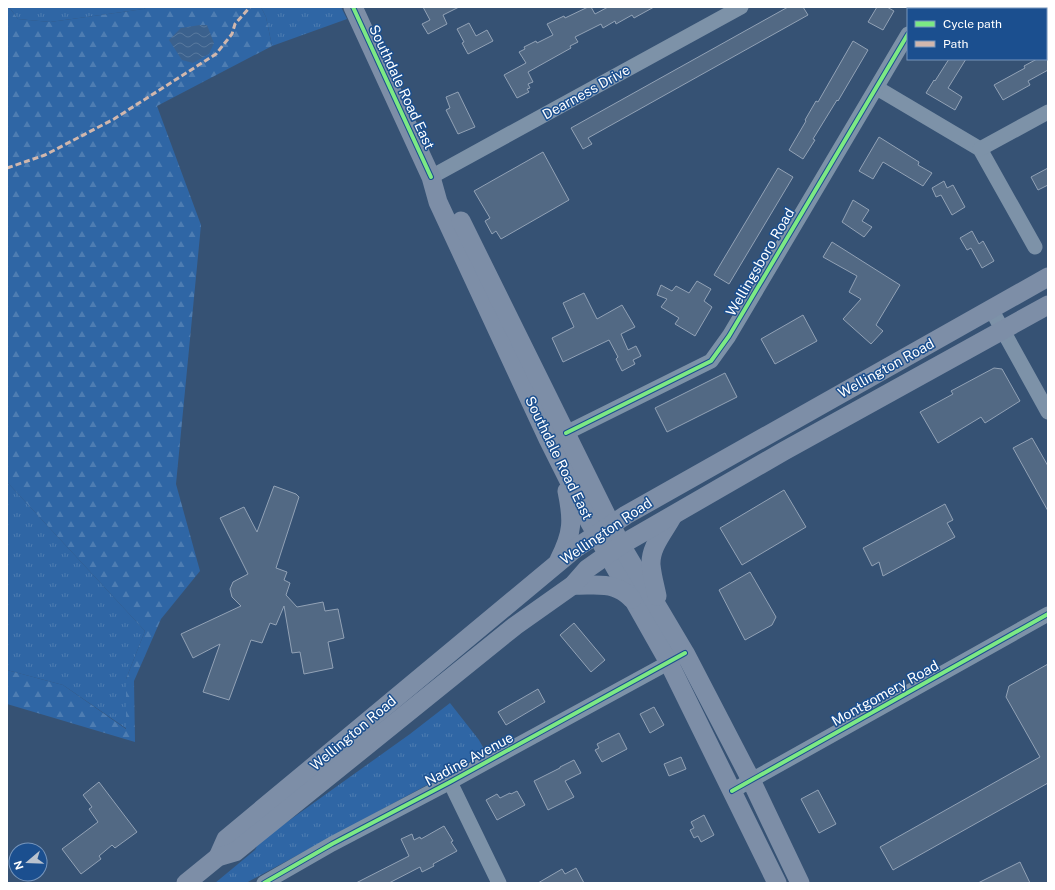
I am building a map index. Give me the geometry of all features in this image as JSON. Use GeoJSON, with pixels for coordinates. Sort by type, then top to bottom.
{"type":"FeatureCollection","features":[{"type":"Feature","properties":{"kind":"main road","name":"Southdale Road East"},"geometry":{"type":"LineString","coordinates":[[353,7],[431,176],[438,202],[564,471],[604,530],[615,550],[661,612],[685,653],[751,780],[800,883]]}},
{"type":"Feature","properties":{"kind":"main road","name":"Southdale Road East"},"geometry":{"type":"LineString","coordinates":[[431,176],[449,197],[566,434],[604,530]]}},
{"type":"Feature","properties":{"kind":"main road","name":"Wellington Road"},"geometry":{"type":"LineString","coordinates":[[218,857],[226,839],[576,548],[650,501],[1048,278]]}},
{"type":"Feature","properties":{"kind":"main road","name":"Wellington Road"},"geometry":{"type":"LineString","coordinates":[[186,883],[218,857],[235,852],[515,626],[574,585],[587,568],[791,447],[1048,305]]}},
{"type":"Feature","properties":{"kind":"main road"},"geometry":{"type":"LineString","coordinates":[[913,354],[924,374]]}},
{"type":"Feature","properties":{"kind":"main road"},"geometry":{"type":"LineString","coordinates":[[556,564],[568,541],[572,514],[564,471]]}},
{"type":"Feature","properties":{"kind":"main road"},"geometry":{"type":"LineString","coordinates":[[661,612],[651,565],[652,555],[655,546],[673,516]]}},
{"type":"Feature","properties":{"kind":"main road","name":"Southdale Road East"},"geometry":{"type":"LineString","coordinates":[[615,550],[633,600],[669,662],[778,883]]}},
{"type":"Feature","properties":{"kind":"main road"},"geometry":{"type":"LineString","coordinates":[[574,585],[600,585],[615,588],[621,590],[633,600]]}},
{"type":"Feature","properties":{"kind":"street","name":"Dearness Drive"},"geometry":{"type":"LineString","coordinates":[[431,176],[741,7]]}},
{"type":"Feature","properties":{"kind":"street","name":"Wellingsboro Road"},"geometry":{"type":"LineString","coordinates":[[566,434],[711,361],[729,336],[907,36]]}},
{"type":"Feature","properties":{"kind":"street"},"geometry":{"type":"LineString","coordinates":[[877,88],[980,149],[1035,247]]}},
{"type":"Feature","properties":{"kind":"street"},"geometry":{"type":"LineString","coordinates":[[980,149],[1048,112]]}},
{"type":"Feature","properties":{"kind":"street"},"geometry":{"type":"LineString","coordinates":[[991,309],[1048,412]]}},
{"type":"Feature","properties":{"kind":"street","name":"Montgomery Road"},"geometry":{"type":"LineString","coordinates":[[732,791],[1048,614]]}},
{"type":"Feature","properties":{"kind":"street","name":"Nadine Avenue"},"geometry":{"type":"LineString","coordinates":[[264,883],[332,844],[450,782],[685,653]]}},
{"type":"Feature","properties":{"kind":"street"},"geometry":{"type":"LineString","coordinates":[[450,782],[499,883]]}},
{"type":"Feature","properties":{"kind":"green space"},"geometry":{"type":"Polygon","coordinates":[[[7,7],[9,7],[18,19],[50,22],[144,9],[147,7],[261,7],[266,17],[272,46],[157,106],[201,225],[176,484],[200,571],[161,619],[134,681],[135,742],[7,704],[7,670],[63,685],[126,729],[126,679],[145,631],[7,482],[7,7]]]}},
{"type":"Feature","properties":{"kind":"green space"},"geometry":{"type":"Polygon","coordinates":[[[9,7],[147,7],[144,9],[50,22],[18,19],[9,7]]]}},
{"type":"Feature","properties":{"kind":"green space"},"geometry":{"type":"Polygon","coordinates":[[[261,7],[341,7],[347,19],[272,46],[266,17],[261,7]]]}},
{"type":"Feature","properties":{"kind":"green space"},"geometry":{"type":"Polygon","coordinates":[[[7,482],[145,631],[126,679],[127,729],[63,685],[7,670],[7,482]]]}},
{"type":"Feature","properties":{"kind":"green space"},"geometry":{"type":"Polygon","coordinates":[[[450,703],[479,740],[486,753],[246,883],[215,883],[255,850],[259,842],[410,734],[450,703]]]}},
{"type":"Feature","properties":{"kind":"water"},"geometry":{"type":"Polygon","coordinates":[[[207,25],[214,43],[209,54],[193,63],[182,60],[169,40],[181,28],[207,25]]]}},
{"type":"Feature","properties":{"kind":"building"},"geometry":{"type":"Polygon","coordinates":[[[423,7],[459,7],[443,15],[447,24],[428,34],[422,24],[430,20],[423,7]]]}},
{"type":"Feature","properties":{"kind":"building"},"geometry":{"type":"Polygon","coordinates":[[[591,7],[595,14],[608,7],[654,7],[634,18],[632,15],[616,24],[615,21],[603,28],[601,24],[575,37],[578,42],[570,46],[571,48],[528,72],[533,82],[528,84],[530,88],[527,89],[529,92],[517,98],[504,75],[526,63],[519,52],[525,49],[524,47],[536,41],[537,43],[553,35],[547,24],[564,16],[565,18],[591,7]]]}},
{"type":"Feature","properties":{"kind":"building"},"geometry":{"type":"Polygon","coordinates":[[[788,7],[803,7],[808,15],[588,138],[592,144],[583,149],[571,128],[788,7]]]}},
{"type":"Feature","properties":{"kind":"building"},"geometry":{"type":"Polygon","coordinates":[[[877,7],[887,7],[894,11],[883,30],[868,22],[877,7]]]}},
{"type":"Feature","properties":{"kind":"building"},"geometry":{"type":"Polygon","coordinates":[[[469,23],[476,36],[487,30],[493,41],[468,54],[457,29],[469,23]]]}},
{"type":"Feature","properties":{"kind":"building"},"geometry":{"type":"Polygon","coordinates":[[[853,41],[868,50],[838,101],[837,100],[813,139],[815,140],[803,159],[789,150],[816,101],[818,102],[853,41]]]}},
{"type":"Feature","properties":{"kind":"building"},"geometry":{"type":"Polygon","coordinates":[[[1048,59],[1048,70],[1028,81],[1030,85],[1003,100],[994,85],[1025,68],[1024,66],[1035,60],[1048,59]]]}},
{"type":"Feature","properties":{"kind":"building"},"geometry":{"type":"Polygon","coordinates":[[[948,60],[965,60],[948,88],[962,97],[955,110],[926,93],[934,80],[935,81],[948,60]]]}},
{"type":"Feature","properties":{"kind":"building"},"geometry":{"type":"Polygon","coordinates":[[[458,92],[475,127],[458,134],[446,110],[450,108],[446,97],[458,92]]]}},
{"type":"Feature","properties":{"kind":"building"},"geometry":{"type":"Polygon","coordinates":[[[879,137],[919,162],[918,165],[932,173],[923,186],[883,162],[873,179],[859,171],[879,137]]]}},
{"type":"Feature","properties":{"kind":"building"},"geometry":{"type":"Polygon","coordinates":[[[543,152],[569,200],[501,239],[496,231],[492,234],[485,221],[490,218],[474,191],[543,152]]]}},
{"type":"Feature","properties":{"kind":"building"},"geometry":{"type":"Polygon","coordinates":[[[778,168],[793,177],[729,284],[714,275],[778,168]]]}},
{"type":"Feature","properties":{"kind":"building"},"geometry":{"type":"Polygon","coordinates":[[[1048,168],[1048,185],[1038,190],[1031,177],[1048,168]]]}},
{"type":"Feature","properties":{"kind":"building"},"geometry":{"type":"Polygon","coordinates":[[[944,181],[947,188],[953,185],[965,207],[952,215],[941,195],[936,197],[932,188],[944,181]]]}},
{"type":"Feature","properties":{"kind":"building"},"geometry":{"type":"Polygon","coordinates":[[[853,200],[869,210],[862,221],[872,227],[864,237],[842,222],[853,200]]]}},
{"type":"Feature","properties":{"kind":"building"},"geometry":{"type":"Polygon","coordinates":[[[972,231],[979,244],[983,241],[994,261],[982,268],[971,248],[967,250],[960,238],[972,231]]]}},
{"type":"Feature","properties":{"kind":"building"},"geometry":{"type":"Polygon","coordinates":[[[832,242],[900,285],[876,325],[883,331],[871,344],[843,319],[861,299],[849,292],[857,276],[823,257],[832,242]]]}},
{"type":"Feature","properties":{"kind":"building"},"geometry":{"type":"Polygon","coordinates":[[[697,281],[711,289],[704,301],[712,307],[695,336],[675,324],[679,318],[661,307],[667,299],[657,295],[661,285],[672,291],[676,286],[689,293],[697,281]]]}},
{"type":"Feature","properties":{"kind":"building"},"geometry":{"type":"Polygon","coordinates":[[[584,293],[597,319],[622,305],[635,327],[621,334],[628,350],[636,346],[641,356],[633,360],[635,364],[622,371],[616,359],[618,357],[609,340],[563,362],[552,338],[574,327],[563,303],[584,293]]]}},
{"type":"Feature","properties":{"kind":"building"},"geometry":{"type":"Polygon","coordinates":[[[803,315],[817,341],[775,364],[761,339],[803,315]]]}},
{"type":"Feature","properties":{"kind":"building"},"geometry":{"type":"Polygon","coordinates":[[[994,368],[1002,369],[1020,401],[985,423],[981,417],[938,443],[920,412],[953,394],[951,391],[994,368]]]}},
{"type":"Feature","properties":{"kind":"building"},"geometry":{"type":"Polygon","coordinates":[[[725,373],[737,397],[667,432],[655,408],[725,373]]]}},
{"type":"Feature","properties":{"kind":"building"},"geometry":{"type":"Polygon","coordinates":[[[1032,438],[1048,466],[1048,511],[1013,448],[1032,438]]]}},
{"type":"Feature","properties":{"kind":"building"},"geometry":{"type":"Polygon","coordinates":[[[274,486],[296,494],[299,497],[276,568],[287,572],[284,580],[290,583],[286,595],[297,607],[323,602],[325,611],[338,609],[344,638],[328,642],[333,668],[304,674],[300,652],[292,653],[284,606],[276,625],[270,623],[262,643],[251,640],[229,700],[203,692],[220,644],[193,658],[181,634],[241,606],[232,597],[230,589],[233,582],[248,574],[220,518],[244,507],[257,532],[274,486]]]}},
{"type":"Feature","properties":{"kind":"building"},"geometry":{"type":"Polygon","coordinates":[[[784,490],[806,527],[742,565],[720,528],[784,490]]]}},
{"type":"Feature","properties":{"kind":"building"},"geometry":{"type":"Polygon","coordinates":[[[945,504],[953,520],[947,523],[955,537],[883,576],[879,562],[872,566],[863,548],[945,504]]]}},
{"type":"Feature","properties":{"kind":"building"},"geometry":{"type":"Polygon","coordinates":[[[750,572],[776,617],[772,625],[745,640],[719,590],[750,572]]]}},
{"type":"Feature","properties":{"kind":"building"},"geometry":{"type":"Polygon","coordinates":[[[574,623],[605,660],[591,672],[560,635],[574,623]]]}},
{"type":"Feature","properties":{"kind":"building"},"geometry":{"type":"Polygon","coordinates":[[[1048,664],[1048,783],[893,870],[880,847],[1040,757],[1006,697],[1009,686],[1048,664]]]}},
{"type":"Feature","properties":{"kind":"building"},"geometry":{"type":"Polygon","coordinates":[[[538,689],[545,702],[506,725],[498,712],[538,689]]]}},
{"type":"Feature","properties":{"kind":"building"},"geometry":{"type":"Polygon","coordinates":[[[654,707],[664,725],[650,733],[640,714],[654,707]]]}},
{"type":"Feature","properties":{"kind":"building"},"geometry":{"type":"Polygon","coordinates":[[[619,733],[627,749],[602,762],[595,750],[599,748],[597,744],[619,733]]]}},
{"type":"Feature","properties":{"kind":"building"},"geometry":{"type":"Polygon","coordinates":[[[681,757],[686,769],[669,776],[664,764],[681,757]]]}},
{"type":"Feature","properties":{"kind":"building"},"geometry":{"type":"Polygon","coordinates":[[[574,760],[581,773],[565,781],[574,797],[548,810],[534,781],[574,760]]]}},
{"type":"Feature","properties":{"kind":"building"},"geometry":{"type":"Polygon","coordinates":[[[99,782],[137,832],[115,848],[112,845],[99,856],[101,859],[81,874],[62,849],[98,822],[89,809],[92,807],[83,795],[99,782]]]}},
{"type":"Feature","properties":{"kind":"building"},"geometry":{"type":"Polygon","coordinates":[[[818,790],[836,824],[819,833],[801,799],[818,790]]]}},
{"type":"Feature","properties":{"kind":"building"},"geometry":{"type":"Polygon","coordinates":[[[517,791],[525,805],[497,820],[486,800],[497,794],[500,798],[517,791]]]}},
{"type":"Feature","properties":{"kind":"building"},"geometry":{"type":"Polygon","coordinates":[[[704,815],[714,835],[701,842],[698,836],[694,838],[690,830],[694,828],[691,822],[704,815]]]}},
{"type":"Feature","properties":{"kind":"building"},"geometry":{"type":"Polygon","coordinates":[[[444,826],[457,851],[433,864],[434,866],[422,872],[420,867],[389,883],[356,883],[409,856],[401,839],[412,834],[414,840],[420,837],[421,839],[444,826]]]}},
{"type":"Feature","properties":{"kind":"building"},"geometry":{"type":"Polygon","coordinates":[[[1020,862],[1030,883],[978,883],[1020,862]]]}},
{"type":"Feature","properties":{"kind":"building"},"geometry":{"type":"Polygon","coordinates":[[[576,868],[584,883],[538,883],[562,869],[565,874],[576,868]]]}},
{"type":"Feature","properties":{"kind":"marked path"},"geometry":{"type":"LineString","coordinates":[[7,168],[45,155],[114,119],[216,54],[232,34],[235,24],[250,7]]}},
{"type":"Feature","properties":{"kind":"cycle path"},"geometry":{"type":"LineString","coordinates":[[353,7],[431,177]]}},
{"type":"Feature","properties":{"kind":"cycle path"},"geometry":{"type":"LineString","coordinates":[[566,433],[711,361],[729,336],[907,36]]}},
{"type":"Feature","properties":{"kind":"cycle path"},"geometry":{"type":"LineString","coordinates":[[732,791],[1048,614]]}},
{"type":"Feature","properties":{"kind":"cycle path"},"geometry":{"type":"LineString","coordinates":[[264,883],[332,844],[450,782],[685,653]]}}]}
